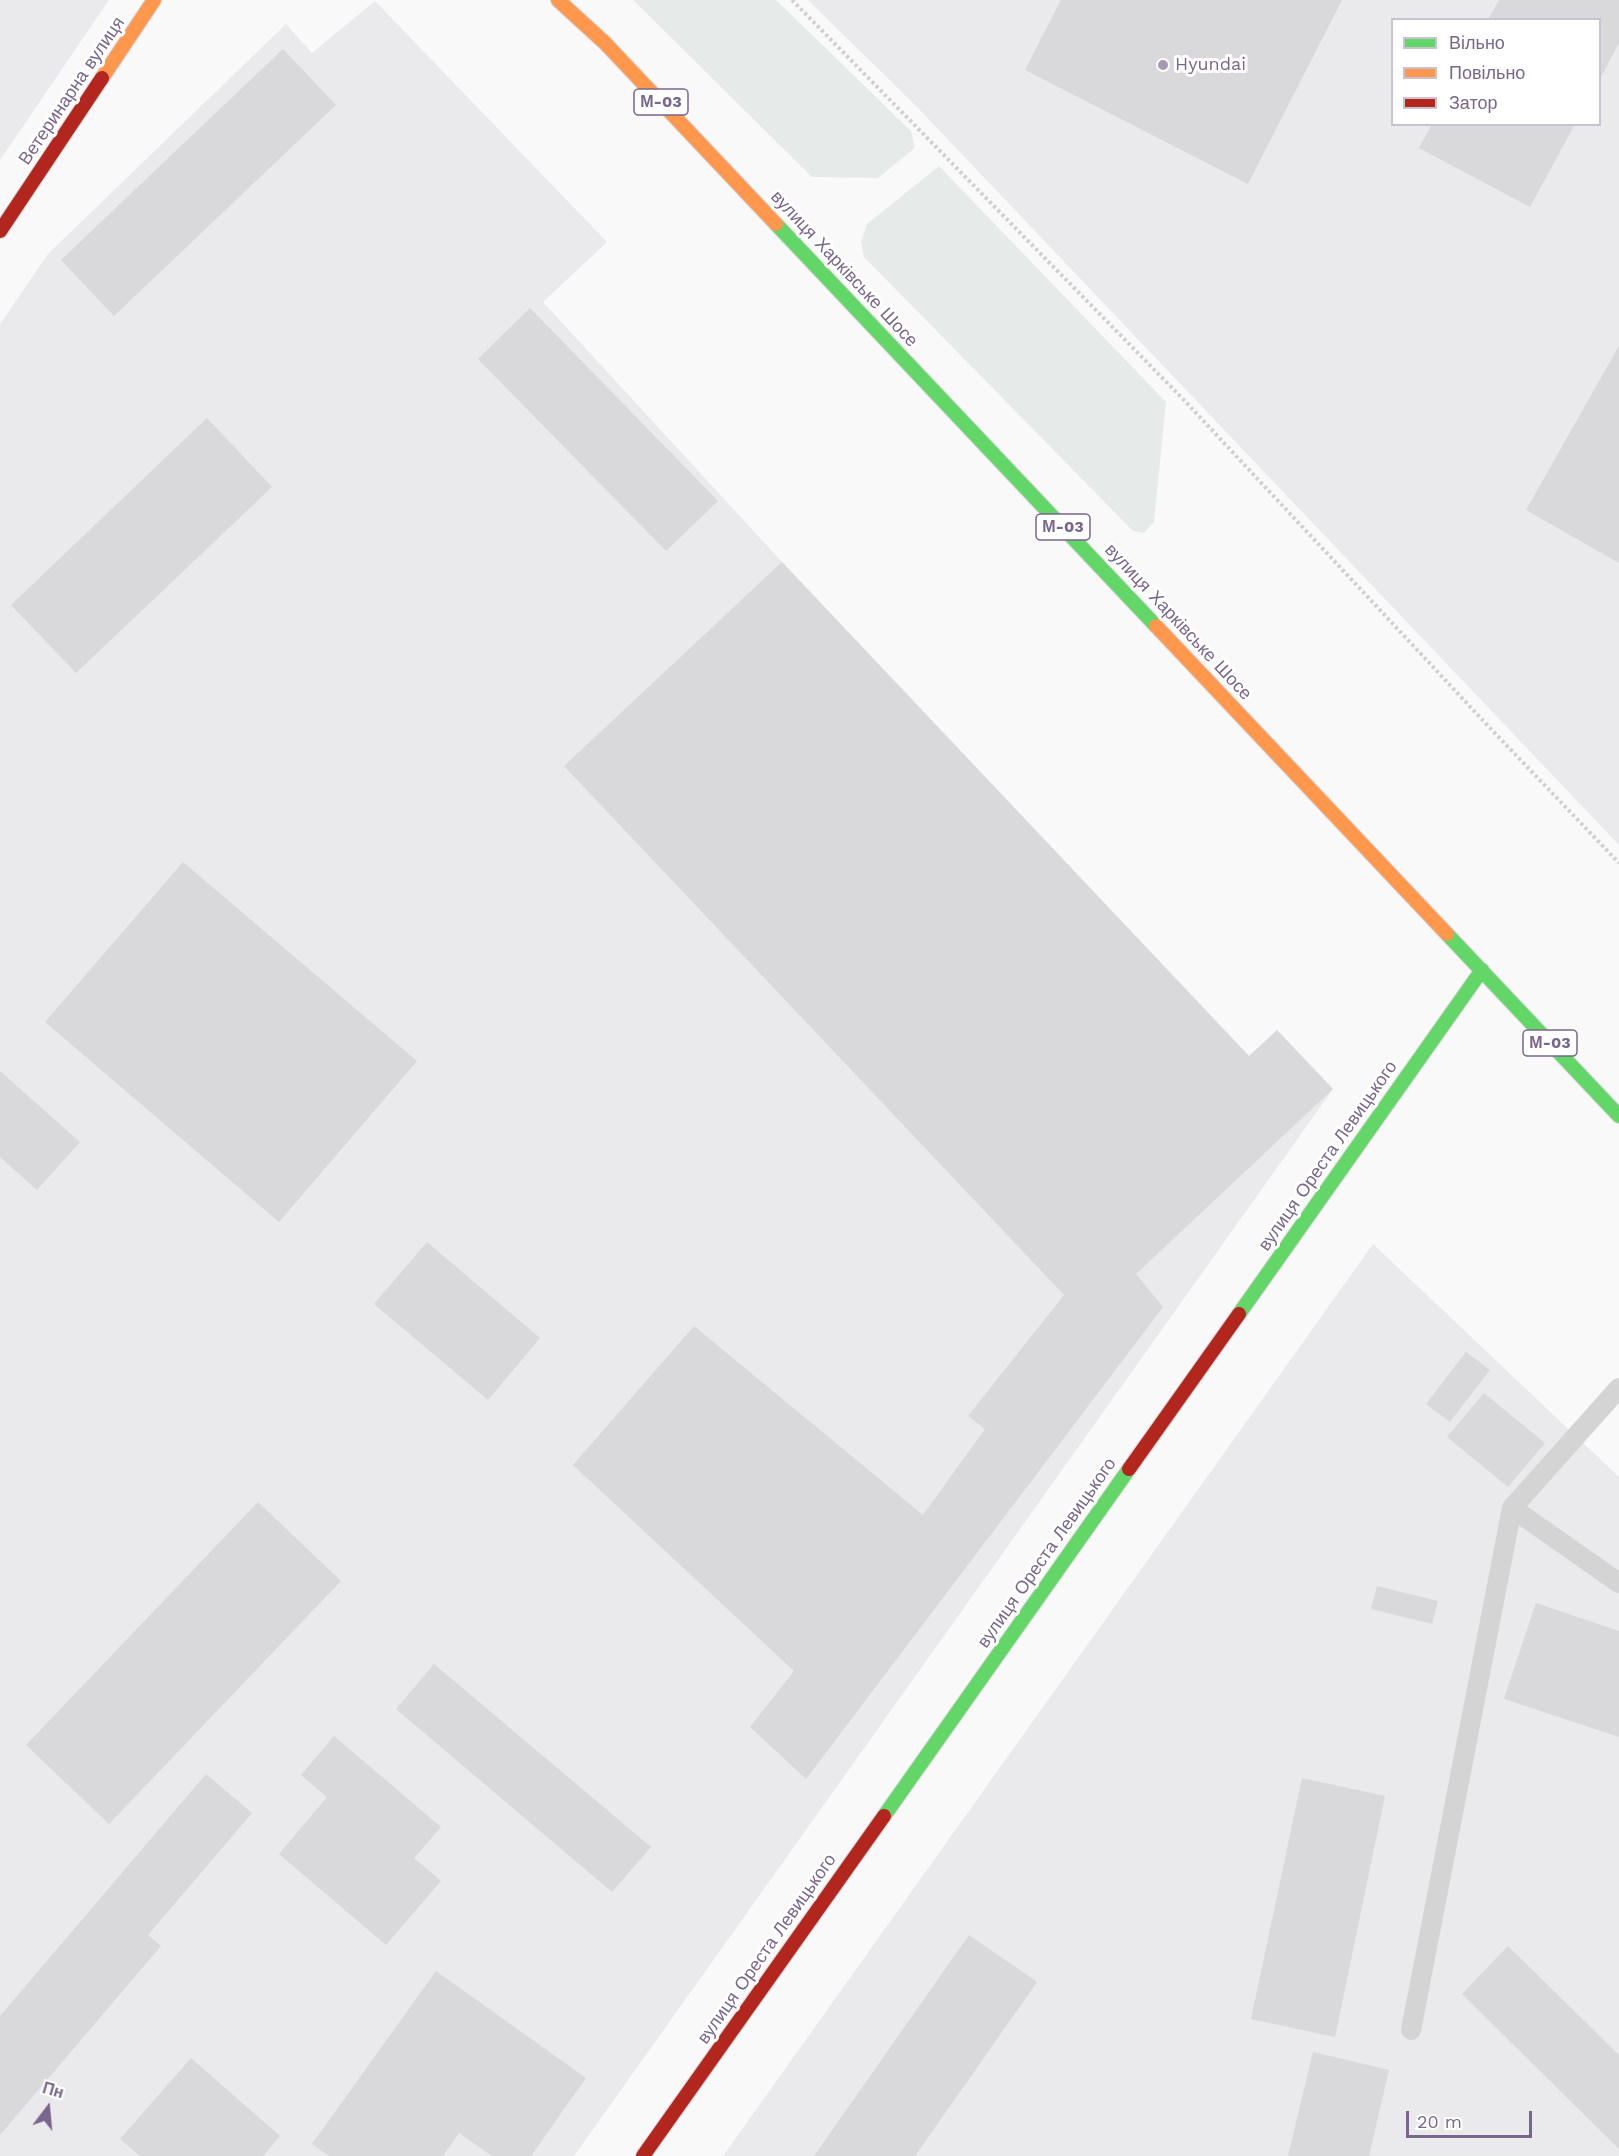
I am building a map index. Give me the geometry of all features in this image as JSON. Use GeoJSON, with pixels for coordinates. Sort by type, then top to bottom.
{"type":"FeatureCollection","features":[{"type":"Feature","properties":{"kind":"main road","name":"Ветеринарна вулиця"},"geometry":{"type":"LineString","coordinates":[[0,231],[154,0]]}},
{"type":"Feature","properties":{"kind":"main road","name":"вулиця Харківське Шосе"},"geometry":{"type":"LineString","coordinates":[[558,0],[605,43],[1619,1116]]}},
{"type":"Feature","properties":{"kind":"main road","name":"вулиця Ореста Левицького"},"geometry":{"type":"LineString","coordinates":[[643,2156],[1482,970]]}},
{"type":"Feature","properties":{"kind":"lane"},"geometry":{"type":"LineString","coordinates":[[1411,2030],[1512,1508],[1619,1388]]}},
{"type":"Feature","properties":{"kind":"lane"},"geometry":{"type":"LineString","coordinates":[[1512,1508],[1619,1583]]}},
{"type":"Feature","properties":{"kind":"path"},"geometry":{"type":"LineString","coordinates":[[792,0],[1183,399],[1619,863]]}},
{"type":"Feature","properties":{"kind":"shaded area"},"geometry":{"type":"Polygon","coordinates":[[[0,0],[109,0],[0,160],[0,0]]]}},
{"type":"Feature","properties":{"kind":"shaded area"},"geometry":{"type":"Polygon","coordinates":[[[633,0],[776,0],[911,131],[915,148],[878,178],[812,177],[633,0]]]}},
{"type":"Feature","properties":{"kind":"shaded area"},"geometry":{"type":"Polygon","coordinates":[[[808,0],[1619,0],[1619,845],[916,106],[808,0]]]}},
{"type":"Feature","properties":{"kind":"shaded area"},"geometry":{"type":"Polygon","coordinates":[[[375,1],[607,242],[543,302],[782,562],[1249,1056],[1277,1030],[1333,1089],[574,2156],[0,2156],[0,324],[48,254],[286,24],[312,53],[375,1]]]}},
{"type":"Feature","properties":{"kind":"shaded area"},"geometry":{"type":"Polygon","coordinates":[[[939,166],[1166,402],[1154,522],[1144,533],[1133,531],[864,257],[861,242],[867,224],[939,166]]]}},
{"type":"Feature","properties":{"kind":"shaded area"},"geometry":{"type":"Polygon","coordinates":[[[1373,1244],[1619,1477],[1619,2156],[723,2156],[1373,1244]]]}},
{"type":"Feature","properties":{"kind":"building"},"geometry":{"type":"Polygon","coordinates":[[[1061,0],[1342,0],[1248,184],[1025,70],[1061,0]]]}},
{"type":"Feature","properties":{"kind":"building"},"geometry":{"type":"Polygon","coordinates":[[[1499,0],[1619,0],[1619,43],[1601,77],[1601,18],[1489,18],[1499,0]]]}},
{"type":"Feature","properties":{"kind":"building"},"geometry":{"type":"Polygon","coordinates":[[[283,49],[336,105],[114,316],[61,260],[283,49]]]}},
{"type":"Feature","properties":{"kind":"building"},"geometry":{"type":"Polygon","coordinates":[[[1431,126],[1574,126],[1530,207],[1419,148],[1431,126]]]}},
{"type":"Feature","properties":{"kind":"building"},"geometry":{"type":"Polygon","coordinates":[[[530,308],[718,501],[666,551],[478,359],[530,308]]]}},
{"type":"Feature","properties":{"kind":"building"},"geometry":{"type":"Polygon","coordinates":[[[1619,346],[1619,563],[1526,510],[1619,346]]]}},
{"type":"Feature","properties":{"kind":"building"},"geometry":{"type":"Polygon","coordinates":[[[207,418],[272,487],[76,673],[11,605],[207,418]]]}},
{"type":"Feature","properties":{"kind":"building"},"geometry":{"type":"Polygon","coordinates":[[[782,562],[1249,1056],[1277,1030],[1333,1089],[1136,1274],[1163,1307],[806,1779],[750,1727],[794,1671],[573,1465],[694,1326],[923,1515],[985,1429],[968,1416],[1064,1295],[564,766],[782,562]]]}},
{"type":"Feature","properties":{"kind":"building"},"geometry":{"type":"Polygon","coordinates":[[[183,862],[417,1061],[279,1222],[45,1022],[183,862]]]}},
{"type":"Feature","properties":{"kind":"building"},"geometry":{"type":"Polygon","coordinates":[[[0,1071],[80,1142],[37,1190],[0,1157],[0,1071]]]}},
{"type":"Feature","properties":{"kind":"building"},"geometry":{"type":"Polygon","coordinates":[[[427,1242],[540,1338],[488,1400],[374,1304],[427,1242]]]}},
{"type":"Feature","properties":{"kind":"building"},"geometry":{"type":"Polygon","coordinates":[[[1466,1352],[1490,1370],[1450,1422],[1426,1404],[1466,1352]]]}},
{"type":"Feature","properties":{"kind":"building"},"geometry":{"type":"Polygon","coordinates":[[[1484,1393],[1545,1443],[1508,1487],[1447,1437],[1484,1393]]]}},
{"type":"Feature","properties":{"kind":"building"},"geometry":{"type":"Polygon","coordinates":[[[258,1502],[341,1581],[109,1824],[26,1745],[258,1502]]]}},
{"type":"Feature","properties":{"kind":"building"},"geometry":{"type":"Polygon","coordinates":[[[1377,1586],[1438,1601],[1432,1624],[1371,1609],[1377,1586]]]}},
{"type":"Feature","properties":{"kind":"building"},"geometry":{"type":"Polygon","coordinates":[[[1536,1603],[1619,1631],[1619,1737],[1504,1699],[1536,1603]]]}},
{"type":"Feature","properties":{"kind":"building"},"geometry":{"type":"Polygon","coordinates":[[[434,1664],[651,1847],[612,1892],[396,1709],[434,1664]]]}},
{"type":"Feature","properties":{"kind":"building"},"geometry":{"type":"Polygon","coordinates":[[[334,1736],[441,1827],[414,1858],[441,1881],[386,1945],[279,1854],[327,1797],[301,1775],[334,1736]]]}},
{"type":"Feature","properties":{"kind":"building"},"geometry":{"type":"Polygon","coordinates":[[[206,1774],[252,1813],[148,1935],[161,1946],[0,2135],[0,2016],[206,1774]]]}},
{"type":"Feature","properties":{"kind":"building"},"geometry":{"type":"Polygon","coordinates":[[[1302,1778],[1385,1796],[1335,2037],[1251,2019],[1302,1778]]]}},
{"type":"Feature","properties":{"kind":"building"},"geometry":{"type":"Polygon","coordinates":[[[969,1935],[1037,1982],[915,2156],[814,2156],[969,1935]]]}},
{"type":"Feature","properties":{"kind":"building"},"geometry":{"type":"Polygon","coordinates":[[[1508,1946],[1619,2055],[1619,2149],[1462,1994],[1508,1946]]]}},
{"type":"Feature","properties":{"kind":"building"},"geometry":{"type":"Polygon","coordinates":[[[436,1971],[586,2078],[531,2156],[492,2156],[459,2133],[443,2156],[329,2156],[312,2144],[436,1971]]]}},
{"type":"Feature","properties":{"kind":"building"},"geometry":{"type":"Polygon","coordinates":[[[1313,2052],[1389,2070],[1369,2156],[1288,2156],[1313,2052]]]}},
{"type":"Feature","properties":{"kind":"building"},"geometry":{"type":"Polygon","coordinates":[[[191,2058],[280,2136],[263,2156],[140,2156],[120,2139],[191,2058]]]}},
{"type":"Feature","properties":{"kind":"traffic: fast"},"geometry":{"type":"LineString","coordinates":[[776,224],[1156,626]]}},
{"type":"Feature","properties":{"kind":"traffic: fast"},"geometry":{"type":"LineString","coordinates":[[1447,934],[1619,1116]]}},
{"type":"Feature","properties":{"kind":"traffic: fast"},"geometry":{"type":"LineString","coordinates":[[1239,1314],[1482,970]]}},
{"type":"Feature","properties":{"kind":"traffic: fast"},"geometry":{"type":"LineString","coordinates":[[884,1816],[1129,1469]]}},
{"type":"Feature","properties":{"kind":"traffic: slow"},"geometry":{"type":"LineString","coordinates":[[102,78],[154,0]]}},
{"type":"Feature","properties":{"kind":"traffic: slow"},"geometry":{"type":"LineString","coordinates":[[558,0],[605,43],[776,224]]}},
{"type":"Feature","properties":{"kind":"traffic: slow"},"geometry":{"type":"LineString","coordinates":[[1156,626],[1447,934]]}},
{"type":"Feature","properties":{"kind":"traffic: jam"},"geometry":{"type":"LineString","coordinates":[[0,231],[102,78]]}},
{"type":"Feature","properties":{"kind":"traffic: jam"},"geometry":{"type":"LineString","coordinates":[[1129,1469],[1239,1314]]}},
{"type":"Feature","properties":{"kind":"traffic: jam"},"geometry":{"type":"LineString","coordinates":[[643,2156],[884,1816]]}},
{"type":"Feature","properties":{"kind":"place","name":"Hyundai"},"geometry":{"type":"Point","coordinates":[1163,65]}}]}
